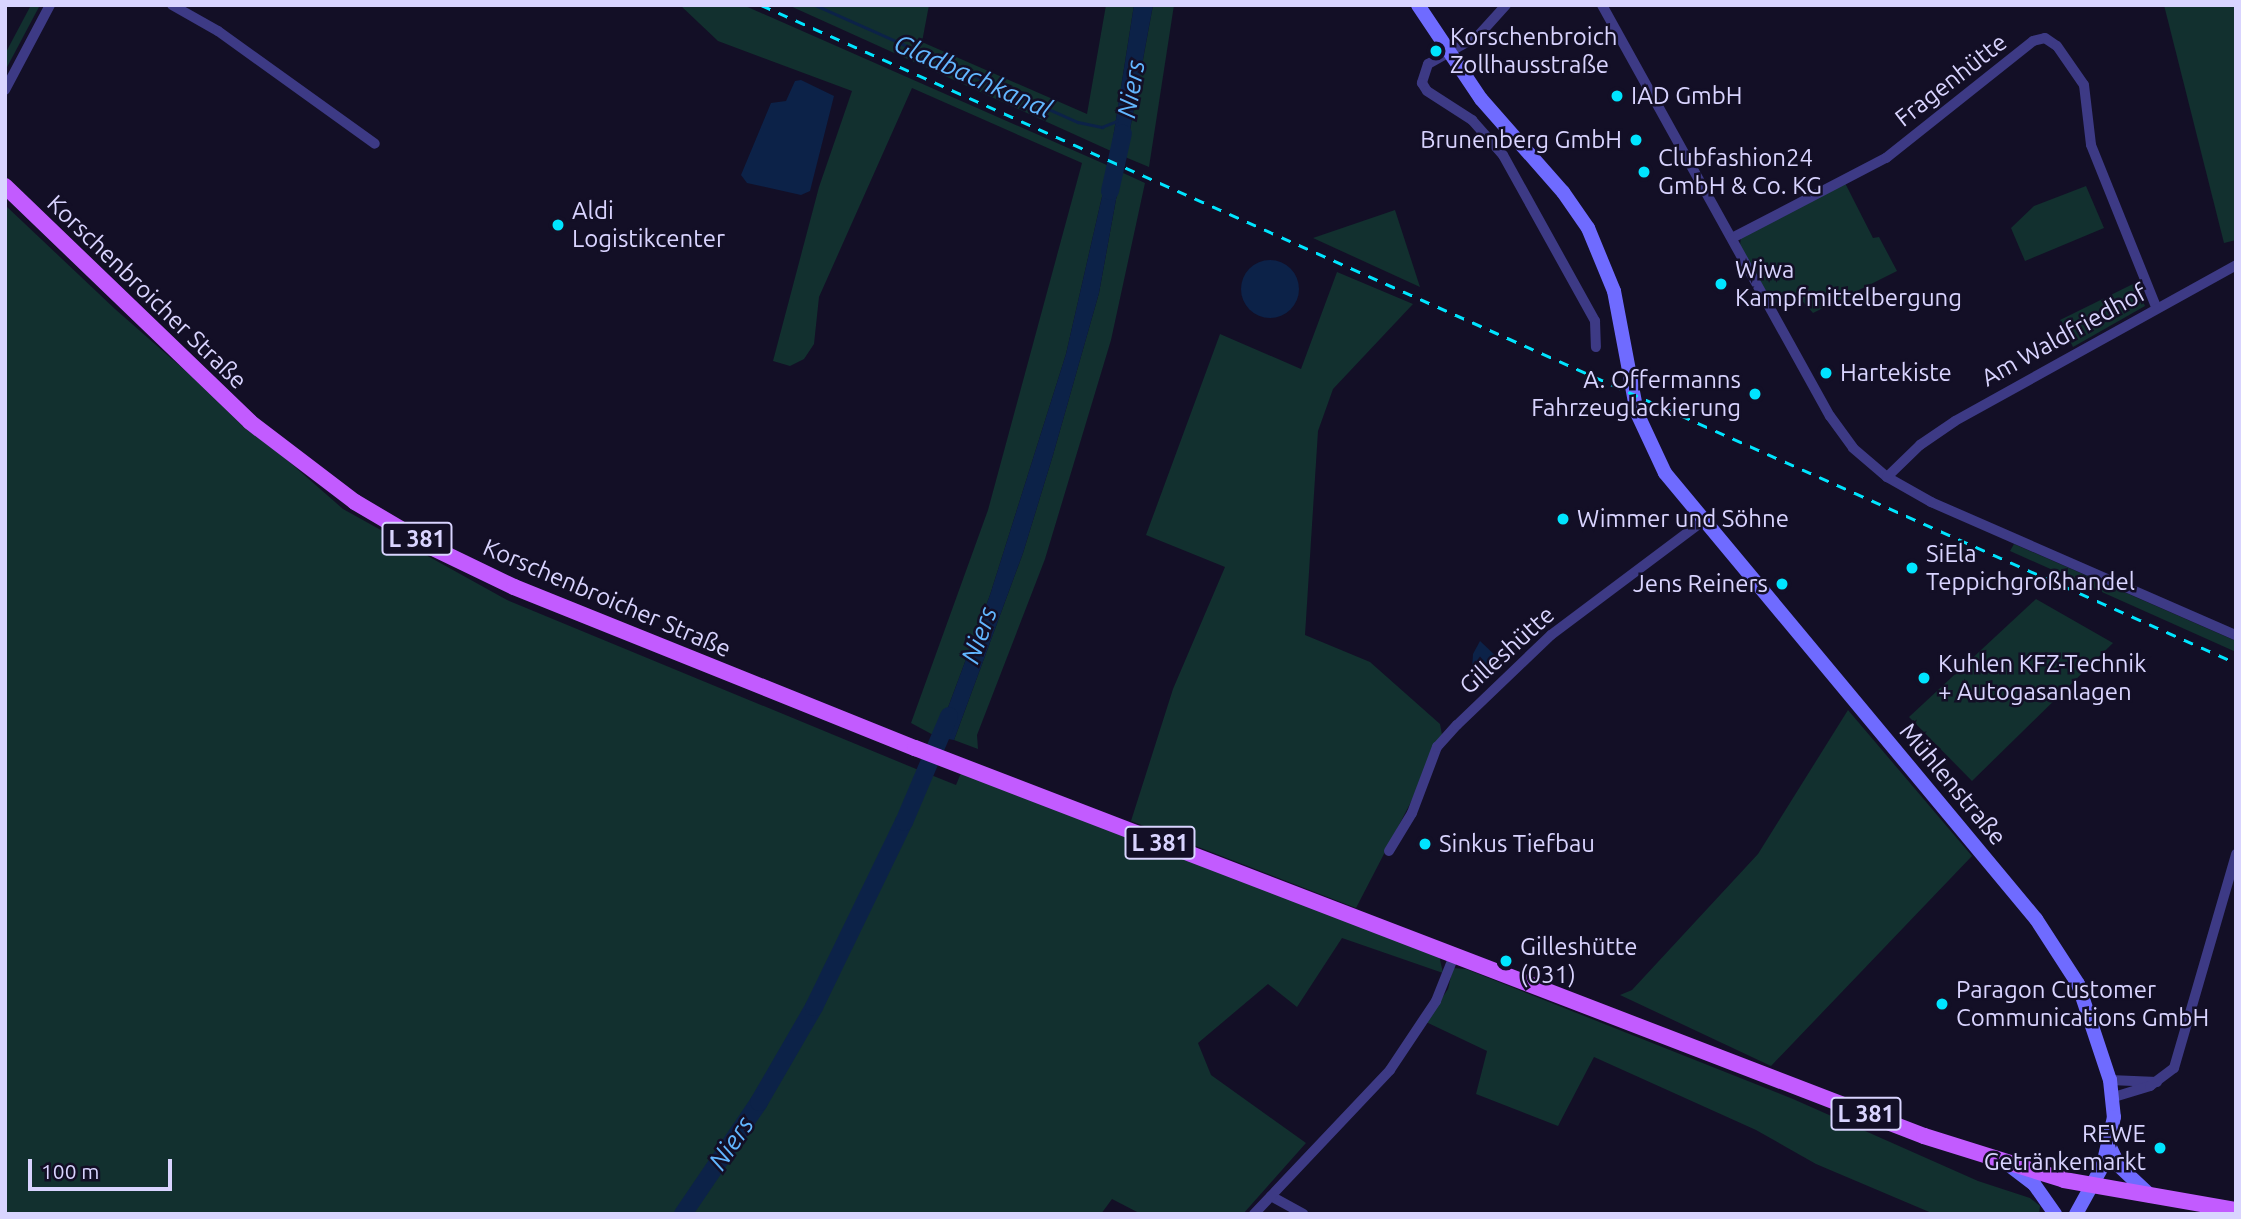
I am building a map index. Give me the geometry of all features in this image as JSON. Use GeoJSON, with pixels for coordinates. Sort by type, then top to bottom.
{"type":"FeatureCollection","features":[{"type":"Feature","properties":{"kind":"main road","name":"Korschenbroicher Straße"},"geometry":{"type":"LineString","coordinates":[[5,186],[250,422],[355,502],[433,548],[514,587],[920,750],[1454,956]]}},
{"type":"Feature","properties":{"kind":"main road","name":"L 381"},"geometry":{"type":"LineString","coordinates":[[1454,956],[2003,1162],[2091,1186],[2154,1199],[2236,1210]]}},
{"type":"Feature","properties":{"kind":"street"},"geometry":{"type":"LineString","coordinates":[[5,90],[50,5]]}},
{"type":"Feature","properties":{"kind":"street"},"geometry":{"type":"LineString","coordinates":[[172,5],[218,31],[375,144]]}},
{"type":"Feature","properties":{"kind":"street","name":"Mühlenstraße"},"geometry":{"type":"LineString","coordinates":[[1418,5],[1492,114],[1563,192],[1595,243],[1616,300],[1640,424],[1665,473],[2054,943],[2084,996],[2114,1097],[2110,1147],[2076,1214]]}},
{"type":"Feature","properties":{"kind":"street"},"geometry":{"type":"LineString","coordinates":[[1506,5],[1478,36],[1425,67],[1423,85],[1472,120],[1503,155],[1595,321],[1596,347]]}},
{"type":"Feature","properties":{"kind":"street"},"geometry":{"type":"LineString","coordinates":[[1602,5],[1834,423],[1853,448],[1887,477],[1931,502],[2236,635]]}},
{"type":"Feature","properties":{"kind":"street","name":"Fragenhütte"},"geometry":{"type":"LineString","coordinates":[[1732,238],[1886,158],[2039,38],[2054,43],[2082,80],[2091,145],[2156,307]]}},
{"type":"Feature","properties":{"kind":"street","name":"Am Waldfriedhof"},"geometry":{"type":"LineString","coordinates":[[1887,477],[1939,431],[2156,307],[2236,265]]}},
{"type":"Feature","properties":{"kind":"street","name":"Gilleshütte"},"geometry":{"type":"LineString","coordinates":[[1389,850],[1412,813],[1437,747],[1450,732],[1551,635],[1703,521]]}},
{"type":"Feature","properties":{"kind":"street"},"geometry":{"type":"LineString","coordinates":[[2114,1097],[2157,1082],[2170,1074],[2176,1062],[2236,854]]}},
{"type":"Feature","properties":{"kind":"street"},"geometry":{"type":"LineString","coordinates":[[1254,1214],[1390,1070],[1437,1001],[1454,956]]}},
{"type":"Feature","properties":{"kind":"street"},"geometry":{"type":"LineString","coordinates":[[2110,1080],[2157,1082]]}},
{"type":"Feature","properties":{"kind":"street"},"geometry":{"type":"LineString","coordinates":[[2110,1147],[2119,1166],[2154,1199]]}},
{"type":"Feature","properties":{"kind":"street"},"geometry":{"type":"LineString","coordinates":[[2003,1162],[2035,1184],[2055,1214]]}},
{"type":"Feature","properties":{"kind":"street"},"geometry":{"type":"LineString","coordinates":[[1271,1196],[1303,1214]]}},
{"type":"Feature","properties":{"kind":"green space"},"geometry":{"type":"Polygon","coordinates":[[[31,5],[40,5],[5,71],[5,54],[31,5]]]}},
{"type":"Feature","properties":{"kind":"green space"},"geometry":{"type":"Polygon","coordinates":[[[680,5],[743,5],[1109,166],[1066,354],[990,595],[937,737],[911,723],[988,510],[1082,163],[912,88],[819,297],[814,344],[804,359],[790,366],[773,361],[819,187],[852,91],[718,41],[680,5]]]}},
{"type":"Feature","properties":{"kind":"green space"},"geometry":{"type":"Polygon","coordinates":[[[788,5],[929,5],[922,42],[1087,114],[1106,5],[1134,5],[1111,151],[788,5]]]}},
{"type":"Feature","properties":{"kind":"green space"},"geometry":{"type":"Polygon","coordinates":[[[1153,5],[1174,5],[1149,167],[1125,157],[1153,5]]]}},
{"type":"Feature","properties":{"kind":"green space"},"geometry":{"type":"Polygon","coordinates":[[[2164,5],[2236,5],[2236,240],[2224,243],[2164,5]]]}},
{"type":"Feature","properties":{"kind":"green space"},"geometry":{"type":"Polygon","coordinates":[[[1121,172],[1145,183],[1111,340],[1045,559],[977,735],[978,749],[954,740],[1023,553],[1053,455],[1099,293],[1121,172]]]}},
{"type":"Feature","properties":{"kind":"green space"},"geometry":{"type":"Polygon","coordinates":[[[1845,183],[1873,238],[1879,237],[1897,271],[1813,313],[1797,295],[1773,304],[1740,246],[1741,236],[1845,183]]]}},
{"type":"Feature","properties":{"kind":"green space"},"geometry":{"type":"Polygon","coordinates":[[[2086,186],[2104,228],[2025,261],[2011,228],[2034,206],[2086,186]]]}},
{"type":"Feature","properties":{"kind":"green space"},"geometry":{"type":"Polygon","coordinates":[[[5,205],[115,309],[343,509],[507,600],[921,771],[777,1064],[676,1214],[5,1214],[5,205]]]}},
{"type":"Feature","properties":{"kind":"green space"},"geometry":{"type":"Polygon","coordinates":[[[1395,210],[1420,287],[1313,238],[1395,210]]]}},
{"type":"Feature","properties":{"kind":"green space"},"geometry":{"type":"Polygon","coordinates":[[[1337,272],[1413,304],[1333,389],[1318,431],[1305,635],[1370,662],[1440,724],[1443,740],[1356,908],[1131,821],[1173,689],[1225,567],[1146,535],[1220,334],[1301,369],[1337,272]]]}},
{"type":"Feature","properties":{"kind":"green space"},"geometry":{"type":"Polygon","coordinates":[[[2135,283],[2145,306],[2073,347],[2060,320],[2135,283]]]}},
{"type":"Feature","properties":{"kind":"green space"},"geometry":{"type":"Polygon","coordinates":[[[2014,544],[2236,641],[2236,652],[2010,551],[2014,544]]]}},
{"type":"Feature","properties":{"kind":"green space"},"geometry":{"type":"Polygon","coordinates":[[[2036,599],[2113,643],[1972,781],[1909,717],[2036,599]]]}},
{"type":"Feature","properties":{"kind":"green space"},"geometry":{"type":"Polygon","coordinates":[[[1848,710],[1972,856],[1771,1066],[1620,995],[1632,990],[1758,854],[1848,710]]]}},
{"type":"Feature","properties":{"kind":"green space"},"geometry":{"type":"Polygon","coordinates":[[[961,773],[1439,955],[1443,973],[1342,938],[1297,1007],[1268,984],[1198,1043],[1211,1075],[1306,1143],[1243,1214],[1141,1214],[1112,1199],[1101,1214],[689,1214],[785,1071],[835,979],[931,775],[956,785],[961,773]]]}},
{"type":"Feature","properties":{"kind":"green space"},"geometry":{"type":"Polygon","coordinates":[[[1453,968],[1466,969],[1793,1099],[1978,1181],[2030,1198],[2040,1206],[2039,1214],[1934,1214],[1816,1164],[1756,1130],[1594,1057],[1558,1126],[1476,1094],[1487,1051],[1426,1022],[1448,989],[1453,968]]]}},
{"type":"Feature","properties":{"kind":"water"},"geometry":{"type":"Polygon","coordinates":[[[1134,5],[1153,5],[1125,157],[1111,151],[1134,5]]]}},
{"type":"Feature","properties":{"kind":"water"},"geometry":{"type":"Polygon","coordinates":[[[801,80],[834,96],[810,191],[801,195],[747,183],[741,175],[771,103],[786,101],[795,81],[801,80]]]}},
{"type":"Feature","properties":{"kind":"water"},"geometry":{"type":"Polygon","coordinates":[[[1109,166],[1121,172],[1099,293],[1053,455],[1023,553],[954,740],[937,737],[990,595],[1066,354],[1109,166]]]}},
{"type":"Feature","properties":{"kind":"water"},"geometry":{"type":"Polygon","coordinates":[[[1270,260],[1286,265],[1294,273],[1299,289],[1294,305],[1286,313],[1270,318],[1254,313],[1246,305],[1241,289],[1246,273],[1254,265],[1270,260]]]}},
{"type":"Feature","properties":{"kind":"water"},"geometry":{"type":"Polygon","coordinates":[[[1480,641],[1498,658],[1499,664],[1471,686],[1473,654],[1480,641]]]}},
{"type":"Feature","properties":{"kind":"waterway","name":"Gladbachkanal"},"geometry":{"type":"LineString","coordinates":[[815,5],[1078,122],[1102,127],[1117,121]]}},
{"type":"Feature","properties":{"kind":"waterway","name":"Niers"},"geometry":{"type":"LineString","coordinates":[[1110,191],[1123,133]]}},
{"type":"Feature","properties":{"kind":"waterway","name":"Niers"},"geometry":{"type":"LineString","coordinates":[[683,1214],[759,1102],[814,1007],[904,822],[949,716]]}},
{"type":"Feature","properties":{"kind":"railway"},"geometry":{"type":"LineString","coordinates":[[761,5],[2236,663]]}},
{"type":"Feature","properties":{"kind":"place","name":"Korschenbroich Zollhausstraße"},"geometry":{"type":"Point","coordinates":[1436,51]}},
{"type":"Feature","properties":{"kind":"place","name":"IAD GmbH"},"geometry":{"type":"Point","coordinates":[1617,96]}},
{"type":"Feature","properties":{"kind":"place","name":"Brunenberg GmbH"},"geometry":{"type":"Point","coordinates":[1636,140]}},
{"type":"Feature","properties":{"kind":"place","name":"Clubfashion24 GmbH & Co. KG"},"geometry":{"type":"Point","coordinates":[1644,172]}},
{"type":"Feature","properties":{"kind":"place","name":"Aldi Logistikcenter"},"geometry":{"type":"Point","coordinates":[558,225]}},
{"type":"Feature","properties":{"kind":"place","name":"Wiwa Kampfmittelbergung"},"geometry":{"type":"Point","coordinates":[1721,284]}},
{"type":"Feature","properties":{"kind":"place","name":"Hartekiste"},"geometry":{"type":"Point","coordinates":[1826,373]}},
{"type":"Feature","properties":{"kind":"place","name":"A. Offermanns Fahrzeuglackierung"},"geometry":{"type":"Point","coordinates":[1755,394]}},
{"type":"Feature","properties":{"kind":"place","name":"Wimmer und Söhne"},"geometry":{"type":"Point","coordinates":[1563,519]}},
{"type":"Feature","properties":{"kind":"place","name":"SiEla Teppichgroßhandel"},"geometry":{"type":"Point","coordinates":[1912,568]}},
{"type":"Feature","properties":{"kind":"place","name":"Jens Reiners"},"geometry":{"type":"Point","coordinates":[1782,584]}},
{"type":"Feature","properties":{"kind":"place","name":"Kuhlen KFZ-Technik + Autogasanlagen"},"geometry":{"type":"Point","coordinates":[1924,678]}},
{"type":"Feature","properties":{"kind":"place","name":"Sinkus Tiefbau"},"geometry":{"type":"Point","coordinates":[1425,844]}},
{"type":"Feature","properties":{"kind":"place","name":"Gilleshütte (031)"},"geometry":{"type":"Point","coordinates":[1506,961]}},
{"type":"Feature","properties":{"kind":"place","name":"Paragon Customer Communications GmbH"},"geometry":{"type":"Point","coordinates":[1942,1004]}},
{"type":"Feature","properties":{"kind":"place","name":"REWE Getränkemarkt"},"geometry":{"type":"Point","coordinates":[2160,1148]}}]}
